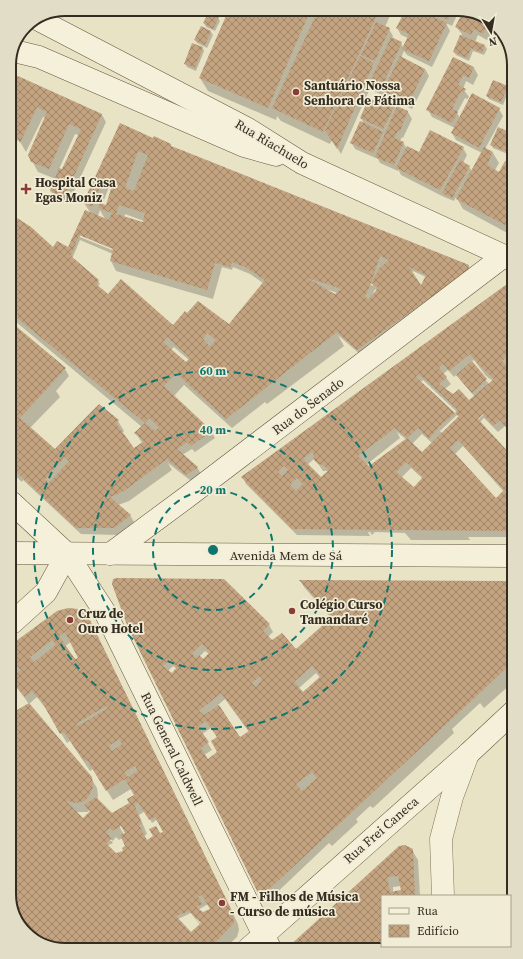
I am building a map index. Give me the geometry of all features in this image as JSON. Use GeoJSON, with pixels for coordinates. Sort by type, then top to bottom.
{"type":"FeatureCollection","features":[{"type":"Feature","properties":{"kind":"main road","name":"Rua Riachuelo"},"geometry":{"type":"LineString","coordinates":[[42,22],[248,129],[302,164],[507,258]]}},
{"type":"Feature","properties":{"kind":"main road"},"geometry":{"type":"LineString","coordinates":[[18,52],[39,57],[244,146],[302,164]]}},
{"type":"Feature","properties":{"kind":"main road","name":"Rua do Senado"},"geometry":{"type":"LineString","coordinates":[[110,554],[507,259]]}},
{"type":"Feature","properties":{"kind":"main road","name":"Rua General Caldwell"},"geometry":{"type":"LineString","coordinates":[[16,507],[67,554],[106,614],[261,943]]}},
{"type":"Feature","properties":{"kind":"main road","name":"Avenida Mem de Sá"},"geometry":{"type":"LineString","coordinates":[[16,553],[507,556]]}},
{"type":"Feature","properties":{"kind":"main road"},"geometry":{"type":"LineString","coordinates":[[16,619],[46,592],[67,554]]}},
{"type":"Feature","properties":{"kind":"main road","name":"Rua Frei Caneca"},"geometry":{"type":"LineString","coordinates":[[261,943],[507,718]]}},
{"type":"Feature","properties":{"kind":"main road"},"geometry":{"type":"LineString","coordinates":[[443,895],[441,839],[452,796],[468,754]]}},
{"type":"Feature","properties":{"kind":"building"},"geometry":{"type":"Polygon","coordinates":[[[207,16],[219,17],[213,29],[203,23],[207,16]]]}},
{"type":"Feature","properties":{"kind":"building"},"geometry":{"type":"Polygon","coordinates":[[[226,16],[308,16],[268,108],[199,78],[226,16]]]}},
{"type":"Feature","properties":{"kind":"building"},"geometry":{"type":"Polygon","coordinates":[[[316,16],[377,16],[323,132],[272,108],[316,16]]]}},
{"type":"Feature","properties":{"kind":"building"},"geometry":{"type":"Polygon","coordinates":[[[402,16],[432,16],[447,23],[429,61],[402,49],[409,34],[396,28],[402,16]]]}},
{"type":"Feature","properties":{"kind":"building"},"geometry":{"type":"Polygon","coordinates":[[[439,16],[450,16],[448,20],[439,16]]]}},
{"type":"Feature","properties":{"kind":"building"},"geometry":{"type":"Polygon","coordinates":[[[461,16],[477,20],[488,26],[483,34],[474,29],[471,35],[455,27],[461,16]]]}},
{"type":"Feature","properties":{"kind":"building"},"geometry":{"type":"Polygon","coordinates":[[[376,22],[390,28],[375,61],[361,55],[376,22]]]}},
{"type":"Feature","properties":{"kind":"building"},"geometry":{"type":"Polygon","coordinates":[[[201,26],[211,31],[205,45],[194,40],[201,26]]]}},
{"type":"Feature","properties":{"kind":"building"},"geometry":{"type":"Polygon","coordinates":[[[460,35],[485,45],[482,53],[471,48],[467,58],[453,52],[460,35]]]}},
{"type":"Feature","properties":{"kind":"building"},"geometry":{"type":"Polygon","coordinates":[[[391,37],[402,42],[381,89],[369,84],[391,37]]]}},
{"type":"Feature","properties":{"kind":"building"},"geometry":{"type":"Polygon","coordinates":[[[192,43],[203,47],[195,68],[184,64],[192,43]]]}},
{"type":"Feature","properties":{"kind":"building"},"geometry":{"type":"Polygon","coordinates":[[[360,56],[374,63],[337,149],[325,130],[360,56]]]}},
{"type":"Feature","properties":{"kind":"building"},"geometry":{"type":"Polygon","coordinates":[[[400,56],[425,69],[409,103],[383,91],[400,56]]]}},
{"type":"Feature","properties":{"kind":"building"},"geometry":{"type":"Polygon","coordinates":[[[453,57],[474,67],[469,78],[463,75],[458,85],[466,89],[463,93],[461,91],[452,109],[458,112],[452,123],[426,110],[453,57]]]}},
{"type":"Feature","properties":{"kind":"building"},"geometry":{"type":"Polygon","coordinates":[[[16,75],[102,114],[64,198],[50,191],[59,168],[62,169],[81,129],[69,124],[49,169],[31,162],[28,155],[47,112],[37,107],[20,143],[17,137],[16,138],[16,75]]]}},
{"type":"Feature","properties":{"kind":"building"},"geometry":{"type":"Polygon","coordinates":[[[493,80],[507,86],[501,102],[486,96],[493,80]]]}},
{"type":"Feature","properties":{"kind":"building"},"geometry":{"type":"Polygon","coordinates":[[[472,93],[500,108],[479,148],[451,133],[472,93]]]}},
{"type":"Feature","properties":{"kind":"building"},"geometry":{"type":"Polygon","coordinates":[[[369,98],[383,105],[385,100],[395,105],[383,129],[360,118],[369,98]]]}},
{"type":"Feature","properties":{"kind":"building"},"geometry":{"type":"Polygon","coordinates":[[[397,106],[408,111],[400,131],[398,131],[394,138],[404,142],[394,165],[375,157],[397,106]]]}},
{"type":"Feature","properties":{"kind":"building"},"geometry":{"type":"Polygon","coordinates":[[[360,121],[383,132],[373,153],[350,143],[360,121]]]}},
{"type":"Feature","properties":{"kind":"building"},"geometry":{"type":"Polygon","coordinates":[[[120,123],[153,138],[154,136],[171,144],[171,146],[469,265],[468,271],[357,350],[337,332],[226,419],[176,373],[164,386],[212,431],[191,446],[187,442],[177,449],[198,467],[186,475],[167,459],[124,491],[110,497],[131,515],[114,528],[76,528],[16,472],[16,328],[17,327],[66,368],[20,418],[55,449],[99,404],[119,420],[116,423],[134,448],[144,441],[134,433],[145,423],[16,317],[16,217],[31,227],[53,247],[57,241],[68,247],[85,210],[109,220],[112,213],[98,208],[100,203],[106,205],[113,182],[104,178],[92,207],[83,203],[120,123]],[[138,151],[125,188],[134,191],[148,155],[138,151]],[[119,205],[116,214],[143,222],[145,213],[119,205]],[[79,235],[71,256],[99,280],[96,284],[108,294],[121,279],[173,325],[185,311],[187,313],[198,301],[229,324],[265,280],[245,267],[232,262],[230,267],[215,263],[207,290],[110,261],[113,249],[79,235]],[[380,256],[371,283],[379,269],[389,260],[380,256]],[[409,267],[421,285],[426,275],[409,267]],[[307,278],[335,294],[341,289],[307,278]],[[371,283],[365,297],[369,299],[378,288],[371,283]],[[207,333],[203,339],[210,347],[216,340],[207,333]],[[167,337],[163,342],[186,362],[190,358],[167,337]],[[149,418],[145,423],[155,431],[159,427],[149,418]],[[65,457],[45,479],[49,483],[69,461],[65,457]]]}},
{"type":"Feature","properties":{"kind":"building"},"geometry":{"type":"Polygon","coordinates":[[[498,127],[507,131],[507,152],[490,145],[498,127]]]}},
{"type":"Feature","properties":{"kind":"building"},"geometry":{"type":"Polygon","coordinates":[[[430,130],[464,147],[440,190],[396,168],[407,146],[419,152],[430,130]]]}},
{"type":"Feature","properties":{"kind":"building"},"geometry":{"type":"Polygon","coordinates":[[[484,147],[493,152],[487,165],[499,172],[505,161],[507,162],[507,221],[505,225],[456,199],[484,147]]]}},
{"type":"Feature","properties":{"kind":"building"},"geometry":{"type":"Polygon","coordinates":[[[460,160],[470,166],[452,198],[442,193],[460,160]]]}},
{"type":"Feature","properties":{"kind":"building"},"geometry":{"type":"Polygon","coordinates":[[[507,284],[507,357],[502,361],[507,366],[507,429],[500,420],[493,426],[483,414],[478,419],[507,451],[507,531],[292,529],[241,477],[507,284]],[[470,354],[449,371],[443,364],[439,368],[447,377],[439,384],[453,394],[459,389],[469,400],[494,379],[470,354]],[[418,374],[416,377],[455,413],[458,410],[426,380],[418,374]],[[455,413],[439,427],[429,439],[418,428],[407,438],[422,452],[459,416],[455,413]],[[395,428],[358,456],[369,466],[407,438],[395,428]],[[458,440],[450,448],[496,498],[504,490],[458,440]],[[313,452],[303,459],[321,477],[329,470],[323,465],[318,464],[314,460],[313,452]],[[406,462],[396,472],[414,487],[423,477],[406,462]],[[284,466],[278,472],[282,476],[288,470],[284,466]],[[297,478],[290,485],[296,491],[303,484],[297,478]]]}},
{"type":"Feature","properties":{"kind":"building"},"geometry":{"type":"Polygon","coordinates":[[[472,361],[487,379],[472,393],[456,375],[472,361]]]}},
{"type":"Feature","properties":{"kind":"building"},"geometry":{"type":"Polygon","coordinates":[[[117,578],[224,579],[270,624],[263,631],[272,640],[282,633],[296,649],[332,617],[299,580],[507,581],[507,668],[263,895],[258,893],[127,625],[112,584],[113,579],[117,578]],[[202,644],[192,653],[196,658],[199,655],[203,659],[210,652],[202,644]],[[169,660],[163,666],[172,673],[177,667],[169,660]],[[312,666],[294,682],[303,692],[321,676],[312,666]],[[260,676],[252,683],[256,687],[262,679],[260,676]],[[221,693],[199,711],[204,715],[219,705],[240,737],[249,731],[221,693]],[[206,721],[198,727],[209,742],[201,748],[208,759],[217,752],[211,741],[217,737],[206,721]],[[312,772],[296,784],[302,791],[317,778],[312,772]]]}},
{"type":"Feature","properties":{"kind":"building"},"geometry":{"type":"Polygon","coordinates":[[[68,608],[78,609],[88,616],[233,913],[234,923],[215,943],[62,943],[46,939],[34,932],[26,924],[20,913],[16,894],[16,711],[29,703],[92,777],[92,790],[85,801],[76,803],[66,801],[83,818],[90,811],[84,805],[96,797],[112,813],[129,803],[127,799],[134,795],[125,779],[106,791],[87,760],[84,761],[64,732],[60,734],[42,702],[32,691],[25,697],[16,687],[16,674],[21,670],[16,665],[16,641],[57,611],[68,608]],[[65,632],[59,636],[75,659],[78,658],[65,632]],[[52,640],[30,657],[34,662],[56,645],[52,640]],[[106,706],[76,724],[78,726],[108,708],[106,706]],[[119,739],[109,746],[112,751],[122,744],[119,739]],[[135,766],[124,772],[128,777],[138,771],[135,766]],[[138,802],[134,804],[142,824],[139,825],[147,840],[153,836],[149,829],[156,826],[160,833],[163,832],[155,817],[149,820],[138,802]],[[121,826],[112,831],[110,828],[106,832],[112,839],[106,843],[116,853],[123,851],[122,848],[125,846],[120,835],[125,833],[121,826]],[[202,895],[198,896],[202,904],[196,907],[203,912],[210,909],[202,895]],[[189,911],[176,916],[191,932],[201,923],[189,911]]]}},
{"type":"Feature","properties":{"kind":"building"},"geometry":{"type":"Polygon","coordinates":[[[405,845],[413,849],[415,895],[381,895],[381,943],[292,943],[399,846],[405,845]],[[398,876],[387,877],[390,892],[401,890],[398,876]]]}},
{"type":"Feature","properties":{"kind":"place","name":"Santuário Nossa Senhora de Fátima"},"geometry":{"type":"Point","coordinates":[296,92]}},
{"type":"Feature","properties":{"kind":"place","name":"Hospital Casa Egas Moniz"},"geometry":{"type":"Point","coordinates":[26,189]}},
{"type":"Feature","properties":{"kind":"place","name":"Colégio Curso Tamandaré"},"geometry":{"type":"Point","coordinates":[292,611]}},
{"type":"Feature","properties":{"kind":"place","name":"Cruz de Ouro Hotel"},"geometry":{"type":"Point","coordinates":[70,620]}},
{"type":"Feature","properties":{"kind":"place","name":"FM - Filhos de Música - Curso de música"},"geometry":{"type":"Point","coordinates":[222,903]}}]}
